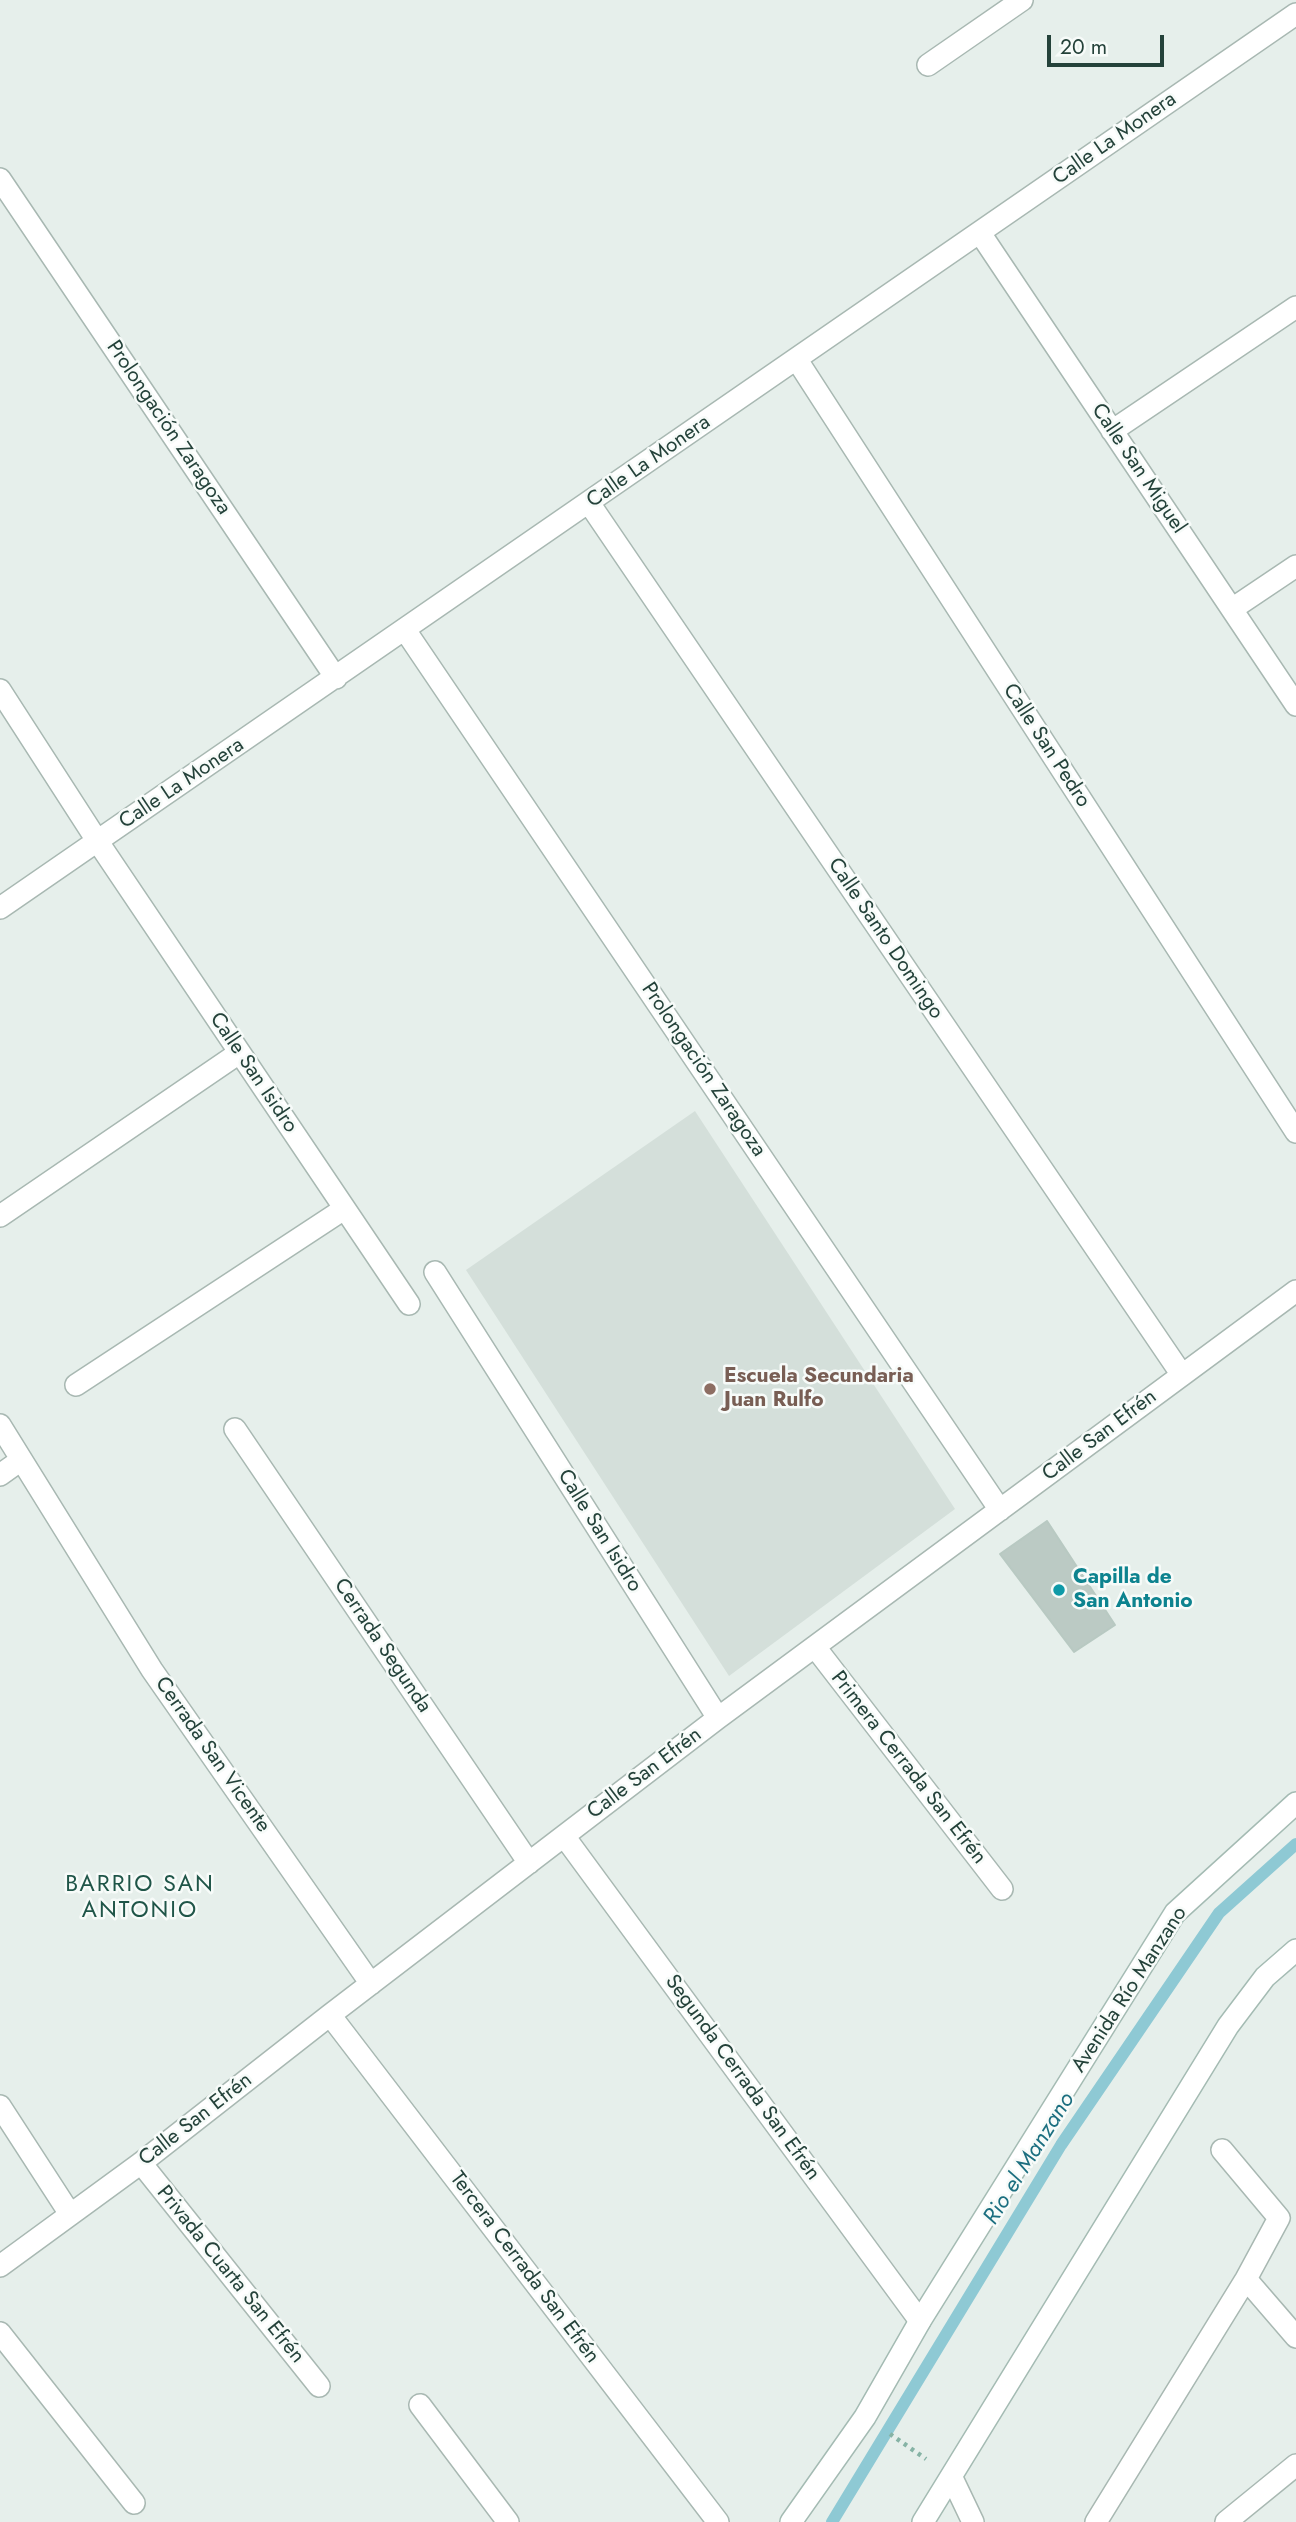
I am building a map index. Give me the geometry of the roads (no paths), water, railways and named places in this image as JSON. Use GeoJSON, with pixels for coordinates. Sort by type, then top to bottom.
{"type":"FeatureCollection","features":[{"type":"Feature","properties":{"kind":"street"},"geometry":{"type":"LineString","coordinates":[[928,65],[1022,0]]}},
{"type":"Feature","properties":{"kind":"street","name":"Calle La Monera"},"geometry":{"type":"LineString","coordinates":[[0,908],[1296,14]]}},
{"type":"Feature","properties":{"kind":"street","name":"Prolongación Zaragoza"},"geometry":{"type":"LineString","coordinates":[[0,178],[336,678]]}},
{"type":"Feature","properties":{"kind":"street","name":"Calle San Miguel"},"geometry":{"type":"LineString","coordinates":[[980,233],[1296,705]]}},
{"type":"Feature","properties":{"kind":"street"},"geometry":{"type":"LineString","coordinates":[[1112,431],[1296,307]]}},
{"type":"Feature","properties":{"kind":"street","name":"Calle San Pedro"},"geometry":{"type":"LineString","coordinates":[[796,360],[1296,1132]]}},
{"type":"Feature","properties":{"kind":"street","name":"Calle Santo Domingo"},"geometry":{"type":"LineString","coordinates":[[589,503],[1182,1375]]}},
{"type":"Feature","properties":{"kind":"street"},"geometry":{"type":"LineString","coordinates":[[1232,609],[1296,566]]}},
{"type":"Feature","properties":{"kind":"street","name":"Prolongación Zaragoza"},"geometry":{"type":"LineString","coordinates":[[405,630],[1000,1510]]}},
{"type":"Feature","properties":{"kind":"street","name":"Calle San Isidro"},"geometry":{"type":"LineString","coordinates":[[0,690],[98,842],[409,1304]]}},
{"type":"Feature","properties":{"kind":"street"},"geometry":{"type":"LineString","coordinates":[[0,1216],[239,1053]]}},
{"type":"Feature","properties":{"kind":"street"},"geometry":{"type":"LineString","coordinates":[[76,1385],[344,1209]]}},
{"type":"Feature","properties":{"kind":"street","name":"Calle San Isidro"},"geometry":{"type":"LineString","coordinates":[[435,1272],[718,1718]]}},
{"type":"Feature","properties":{"kind":"street","name":"Calle San Efrén"},"geometry":{"type":"LineString","coordinates":[[0,2266],[141,2163],[718,1718],[1296,1291]]}},
{"type":"Feature","properties":{"kind":"street","name":"Cerrada San Vicente"},"geometry":{"type":"LineString","coordinates":[[0,1425],[152,1670],[371,1984]]}},
{"type":"Feature","properties":{"kind":"street","name":"Cerrada Segunda"},"geometry":{"type":"LineString","coordinates":[[235,1429],[529,1863]]}},
{"type":"Feature","properties":{"kind":"street"},"geometry":{"type":"LineString","coordinates":[[0,1475],[21,1460]]}},
{"type":"Feature","properties":{"kind":"street","name":"Primera Cerrada San Efrén"},"geometry":{"type":"LineString","coordinates":[[815,1647],[1002,1889]]}},
{"type":"Feature","properties":{"kind":"street","name":"Avenida Río Manzano"},"geometry":{"type":"LineString","coordinates":[[792,2522],[865,2417],[920,2321],[1175,1913],[1296,1803]]}},
{"type":"Feature","properties":{"kind":"street","name":"Segunda Cerrada San Efrén"},"geometry":{"type":"LineString","coordinates":[[564,1836],[920,2321]]}},
{"type":"Feature","properties":{"kind":"street"},"geometry":{"type":"LineString","coordinates":[[923,2522],[1228,2026],[1265,1977],[1296,1950]]}},
{"type":"Feature","properties":{"kind":"street","name":"Tercera Cerrada San Efrén"},"geometry":{"type":"LineString","coordinates":[[330,2015],[718,2522]]}},
{"type":"Feature","properties":{"kind":"street"},"geometry":{"type":"LineString","coordinates":[[0,2106],[70,2214]]}},
{"type":"Feature","properties":{"kind":"street"},"geometry":{"type":"LineString","coordinates":[[1096,2522],[1246,2279],[1279,2218],[1222,2150]]}},
{"type":"Feature","properties":{"kind":"street","name":"Privada Cuarta San Efrén"},"geometry":{"type":"LineString","coordinates":[[141,2163],[319,2386]]}},
{"type":"Feature","properties":{"kind":"street"},"geometry":{"type":"LineString","coordinates":[[1246,2279],[1296,2337]]}},
{"type":"Feature","properties":{"kind":"street"},"geometry":{"type":"LineString","coordinates":[[0,2333],[134,2503]]}},
{"type":"Feature","properties":{"kind":"street"},"geometry":{"type":"LineString","coordinates":[[419,2405],[508,2522]]}},
{"type":"Feature","properties":{"kind":"street"},"geometry":{"type":"LineString","coordinates":[[1226,2522],[1296,2465]]}},
{"type":"Feature","properties":{"kind":"street"},"geometry":{"type":"LineString","coordinates":[[952,2478],[972,2522]]}},
{"type":"Feature","properties":{"kind":"waterway","name":"Rio el Manzano"},"geometry":{"type":"LineString","coordinates":[[832,2522],[1061,2145],[1219,1913],[1296,1844]]}},
{"type":"Feature","properties":{"kind":"place","name":"Escuela Secundaria Juan Rulfo"},"geometry":{"type":"Point","coordinates":[710,1389]}},
{"type":"Feature","properties":{"kind":"place","name":"Capilla de San Antonio"},"geometry":{"type":"Point","coordinates":[1059,1590]}},
{"type":"Feature","properties":{"kind":"district","name":"BARRIO SAN ANTONIO"},"geometry":{"type":"Point","coordinates":[140,1898]}}]}
